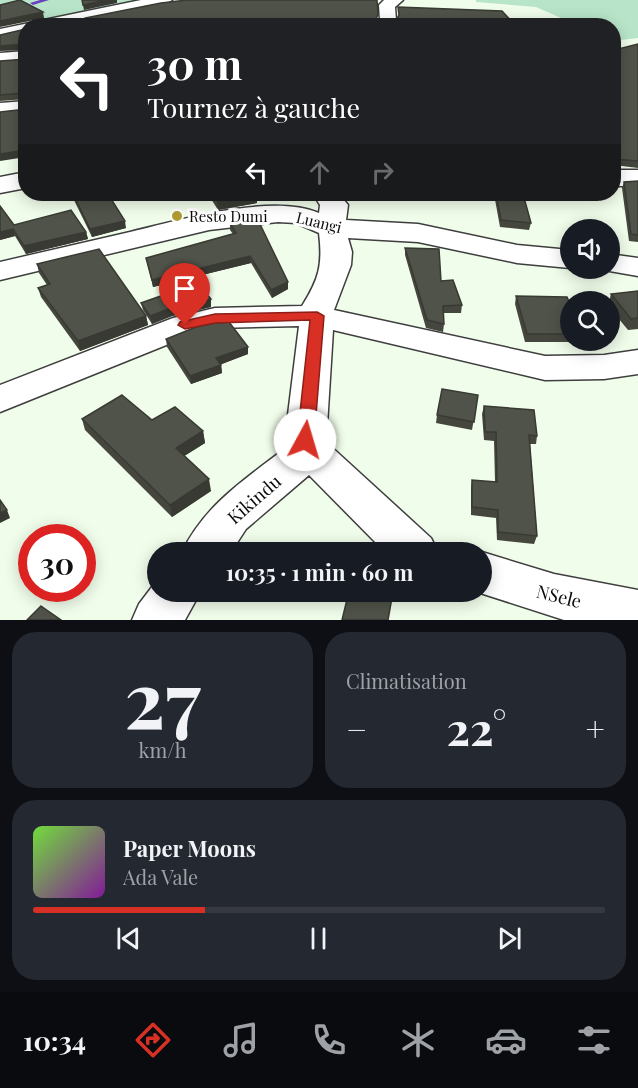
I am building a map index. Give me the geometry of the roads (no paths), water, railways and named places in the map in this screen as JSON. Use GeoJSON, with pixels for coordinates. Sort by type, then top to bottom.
{"type":"FeatureCollection","features":[{"type":"Feature","properties":{"kind":"street"},"geometry":{"type":"LineString","coordinates":[[76,18],[164,0]]}},
{"type":"Feature","properties":{"kind":"street"},"geometry":{"type":"LineString","coordinates":[[388,18],[387,4],[395,0]]}},
{"type":"Feature","properties":{"kind":"street"},"geometry":{"type":"LineString","coordinates":[[0,34],[18,30]]}},
{"type":"Feature","properties":{"kind":"street"},"geometry":{"type":"LineString","coordinates":[[0,59],[18,58]]}},
{"type":"Feature","properties":{"kind":"street"},"geometry":{"type":"LineString","coordinates":[[0,110],[18,109]]}},
{"type":"Feature","properties":{"kind":"street"},"geometry":{"type":"LineString","coordinates":[[621,178],[638,178]]}},
{"type":"Feature","properties":{"kind":"street"},"geometry":{"type":"LineString","coordinates":[[0,185],[18,182]]}},
{"type":"Feature","properties":{"kind":"street"},"geometry":{"type":"LineString","coordinates":[[331,201],[334,205],[331,228],[337,254],[327,294],[318,306],[305,440],[310,451],[405,542]]}},
{"type":"Feature","properties":{"kind":"street","name":"Luangi"},"geometry":{"type":"LineString","coordinates":[[0,271],[209,222],[257,214],[302,215],[331,228],[418,234],[517,255],[560,258]]}},
{"type":"Feature","properties":{"kind":"street"},"geometry":{"type":"LineString","coordinates":[[620,265],[638,267]]}},
{"type":"Feature","properties":{"kind":"street"},"geometry":{"type":"LineString","coordinates":[[0,399],[185,325],[215,318],[317,316],[545,368],[604,368],[638,362]]}},
{"type":"Feature","properties":{"kind":"street","name":"Kikindu"},"geometry":{"type":"LineString","coordinates":[[212,542],[230,516],[310,451]]}},
{"type":"Feature","properties":{"kind":"street","name":"NSele"},"geometry":{"type":"LineString","coordinates":[[492,576],[554,596],[638,613]]}},
{"type":"Feature","properties":{"kind":"street"},"geometry":{"type":"LineString","coordinates":[[156,620],[169,602]]}},
{"type":"Feature","properties":{"kind":"waterway"},"geometry":{"type":"LineString","coordinates":[[33,3],[47,0]]}},
{"type":"Feature","properties":{"kind":"place","name":"Resto Dumi"},"geometry":{"type":"Point","coordinates":[177,216]}}]}
